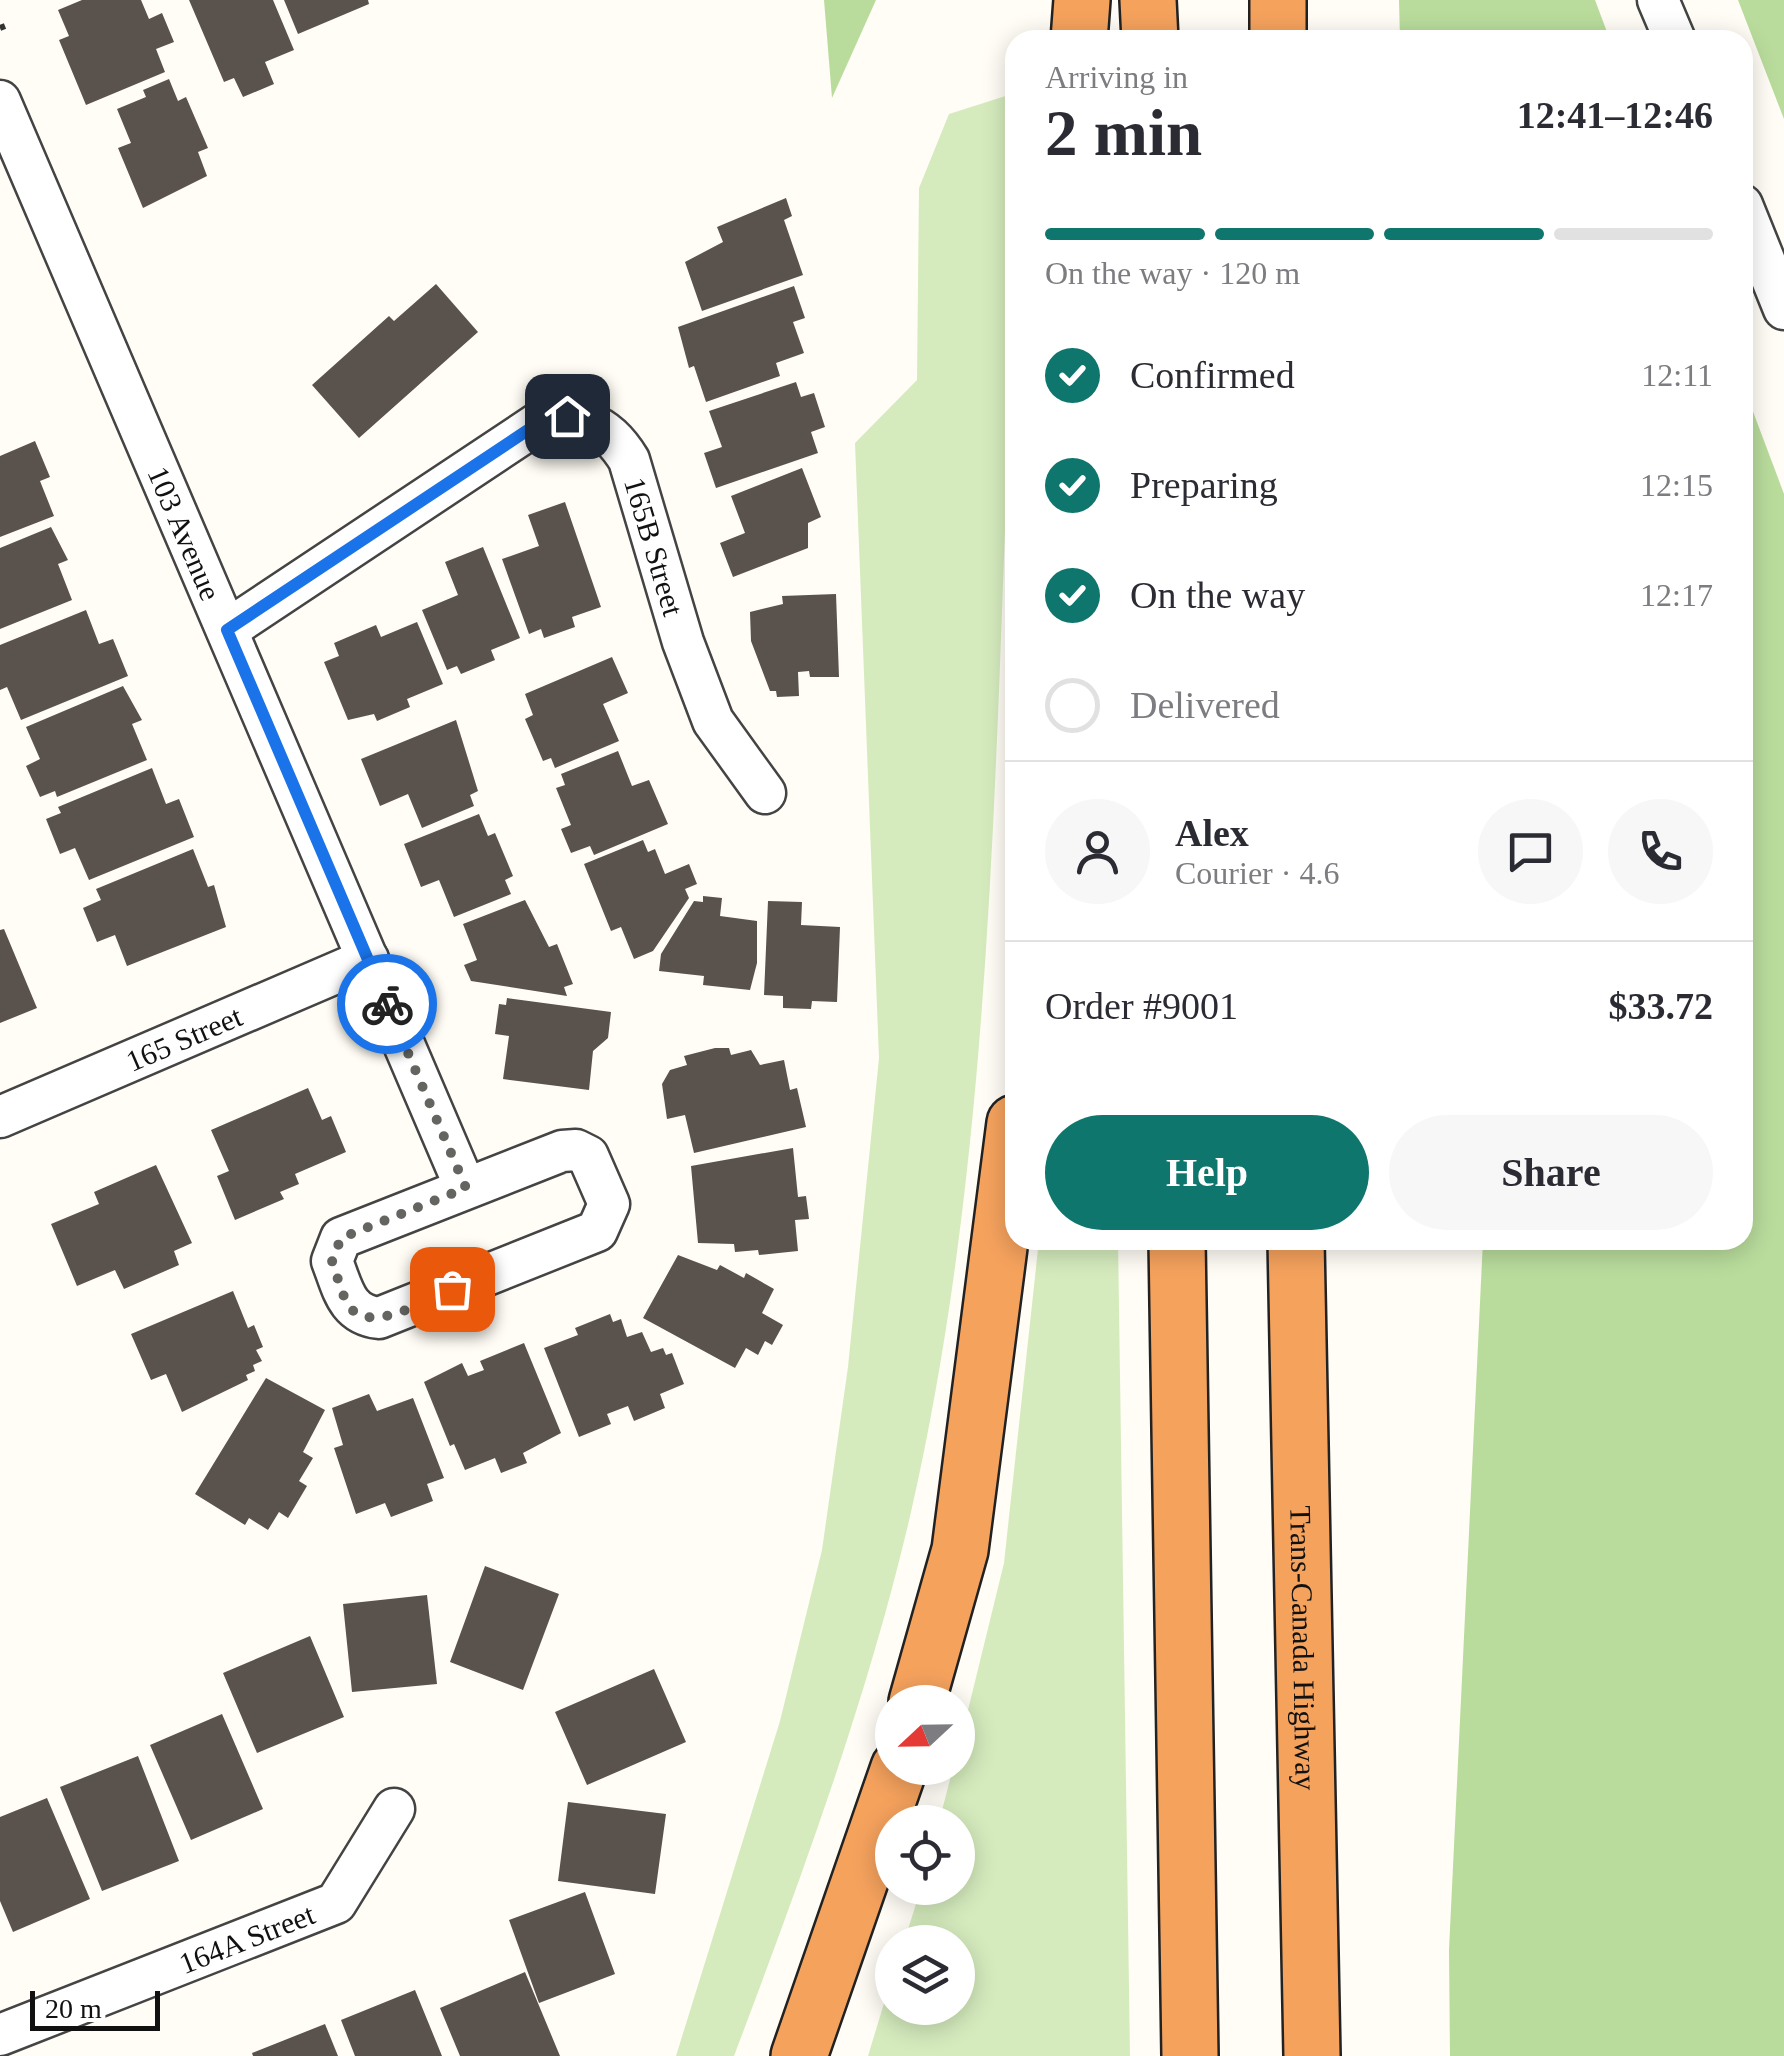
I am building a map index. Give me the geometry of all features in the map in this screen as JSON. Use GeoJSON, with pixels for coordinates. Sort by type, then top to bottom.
{"type":"FeatureCollection","features":[{"type":"Feature","properties":{"kind":"highway"},"geometry":{"type":"LineString","coordinates":[[1080,30],[1082,0]]}},
{"type":"Feature","properties":{"kind":"highway"},"geometry":{"type":"LineString","coordinates":[[1148,0],[1150,30]]}},
{"type":"Feature","properties":{"kind":"highway"},"geometry":{"type":"LineString","coordinates":[[1278,0],[1278,30]]}},
{"type":"Feature","properties":{"kind":"highway"},"geometry":{"type":"LineString","coordinates":[[922,1685],[960,1550],[1005,1201]]}},
{"type":"Feature","properties":{"kind":"highway"},"geometry":{"type":"LineString","coordinates":[[1177,1250],[1190,2056]]}},
{"type":"Feature","properties":{"kind":"highway","name":"Trans-Canada Highway"},"geometry":{"type":"LineString","coordinates":[[1296,1250],[1313,2044]]}},
{"type":"Feature","properties":{"kind":"highway"},"geometry":{"type":"LineString","coordinates":[[800,2056],[893,1785]]}},
{"type":"Feature","properties":{"kind":"street"},"geometry":{"type":"LineString","coordinates":[[1658,0],[1671,30]]}},
{"type":"Feature","properties":{"kind":"street","name":"103 Avenue"},"geometry":{"type":"LineString","coordinates":[[0,101],[466,1188]]}},
{"type":"Feature","properties":{"kind":"street"},"geometry":{"type":"LineString","coordinates":[[1753,232],[1784,309]]}},
{"type":"Feature","properties":{"kind":"street","name":"165B Street"},"geometry":{"type":"LineString","coordinates":[[227,630],[537,424],[567,416],[595,424],[616,438],[629,460],[683,642],[713,721],[765,793]]}},
{"type":"Feature","properties":{"kind":"street","name":"165 Street"},"geometry":{"type":"LineString","coordinates":[[0,1117],[368,959]]}},
{"type":"Feature","properties":{"kind":"street"},"geometry":{"type":"LineString","coordinates":[[576,1150],[588,1156],[609,1204],[597,1230],[380,1318],[361,1316],[350,1306],[332,1261],[341,1238],[466,1188],[576,1150]]}},
{"type":"Feature","properties":{"kind":"street","name":"164A Street"},"geometry":{"type":"LineString","coordinates":[[0,2035],[336,1902],[394,1809]]}},
{"type":"Feature","properties":{"kind":"green space"},"geometry":{"type":"Polygon","coordinates":[[[824,0],[876,0],[832,98],[824,0]]]}},
{"type":"Feature","properties":{"kind":"green space"},"geometry":{"type":"Polygon","coordinates":[[[1399,0],[1595,0],[1606,30],[1400,30],[1399,0]]]}},
{"type":"Feature","properties":{"kind":"green space"},"geometry":{"type":"Polygon","coordinates":[[[1738,0],[1784,0],[1784,119],[1753,30],[1750,30],[1738,0]]]}},
{"type":"Feature","properties":{"kind":"green space"},"geometry":{"type":"Polygon","coordinates":[[[1005,96],[1005,522],[1000,665],[984,984],[950,1303],[932,1408],[894,1581],[854,1719],[808,1855],[734,2056],[676,2056],[780,1721],[822,1550],[848,1367],[879,1058],[855,443],[917,380],[919,188],[949,114],[1005,96]]]}},
{"type":"Feature","properties":{"kind":"green space"},"geometry":{"type":"Polygon","coordinates":[[[1753,412],[1784,494],[1784,2056],[1450,2056],[1449,1950],[1483,1250],[1753,1250],[1753,412]]]}},
{"type":"Feature","properties":{"kind":"green space"},"geometry":{"type":"Polygon","coordinates":[[[1038,1250],[1118,1250],[1130,2056],[868,2056],[877,2025],[975,2025],[975,1925],[909,1925],[916,1905],[975,1905],[975,1805],[943,1805],[949,1785],[975,1785],[974,1685],[1004,1563],[1038,1250]]]}},
{"type":"Feature","properties":{"kind":"building"},"geometry":{"type":"Polygon","coordinates":[[[82,0],[141,0],[149,19],[162,13],[174,42],[156,49],[165,72],[86,105],[59,40],[69,36],[58,10],[82,0]]]}},
{"type":"Feature","properties":{"kind":"building"},"geometry":{"type":"Polygon","coordinates":[[[189,0],[273,0],[294,50],[265,62],[274,84],[243,97],[234,78],[224,82],[189,0]]]}},
{"type":"Feature","properties":{"kind":"building"},"geometry":{"type":"Polygon","coordinates":[[[284,0],[368,0],[369,4],[298,34],[284,0]]]}},
{"type":"Feature","properties":{"kind":"building"},"geometry":{"type":"Polygon","coordinates":[[[169,79],[178,101],[186,97],[208,148],[198,152],[207,176],[143,208],[118,148],[131,143],[117,109],[146,97],[143,90],[169,79]]]}},
{"type":"Feature","properties":{"kind":"building"},"geometry":{"type":"Polygon","coordinates":[[[786,198],[792,216],[784,220],[803,275],[702,311],[685,262],[723,242],[717,227],[786,198]]]}},
{"type":"Feature","properties":{"kind":"building"},"geometry":{"type":"Polygon","coordinates":[[[436,284],[478,332],[359,438],[312,385],[389,316],[394,321],[436,284]]]}},
{"type":"Feature","properties":{"kind":"building"},"geometry":{"type":"Polygon","coordinates":[[[794,286],[805,318],[793,322],[804,353],[776,363],[780,376],[706,402],[694,366],[689,368],[678,327],[794,286]]]}},
{"type":"Feature","properties":{"kind":"building"},"geometry":{"type":"Polygon","coordinates":[[[796,382],[801,397],[814,393],[825,427],[811,432],[818,453],[716,488],[704,453],[722,447],[709,411],[796,382]]]}},
{"type":"Feature","properties":{"kind":"building"},"geometry":{"type":"Polygon","coordinates":[[[35,441],[50,477],[40,481],[54,516],[0,537],[0,456],[35,441]]]}},
{"type":"Feature","properties":{"kind":"building"},"geometry":{"type":"Polygon","coordinates":[[[802,468],[821,517],[808,523],[808,548],[733,577],[720,543],[745,533],[731,496],[802,468]]]}},
{"type":"Feature","properties":{"kind":"building"},"geometry":{"type":"Polygon","coordinates":[[[565,502],[601,607],[572,617],[575,627],[544,638],[541,629],[529,634],[502,559],[539,546],[528,515],[565,502]]]}},
{"type":"Feature","properties":{"kind":"building"},"geometry":{"type":"Polygon","coordinates":[[[51,527],[68,560],[58,564],[72,600],[0,629],[0,548],[51,527]]]}},
{"type":"Feature","properties":{"kind":"building"},"geometry":{"type":"Polygon","coordinates":[[[483,547],[520,638],[491,650],[495,660],[461,674],[457,666],[447,670],[422,610],[458,595],[445,562],[483,547]]]}},
{"type":"Feature","properties":{"kind":"building"},"geometry":{"type":"Polygon","coordinates":[[[836,594],[839,677],[810,677],[809,671],[798,672],[799,696],[777,697],[776,691],[770,691],[751,641],[750,612],[783,604],[782,596],[836,594]]]}},
{"type":"Feature","properties":{"kind":"building"},"geometry":{"type":"Polygon","coordinates":[[[86,610],[99,644],[113,639],[128,676],[21,720],[7,687],[0,690],[0,645],[86,610]]]}},
{"type":"Feature","properties":{"kind":"building"},"geometry":{"type":"Polygon","coordinates":[[[417,622],[443,684],[407,699],[410,707],[377,721],[374,714],[348,720],[324,662],[339,656],[334,643],[376,625],[381,637],[417,622]]]}},
{"type":"Feature","properties":{"kind":"building"},"geometry":{"type":"Polygon","coordinates":[[[612,657],[628,693],[603,704],[619,741],[555,768],[551,758],[543,761],[525,719],[533,715],[525,694],[612,657]]]}},
{"type":"Feature","properties":{"kind":"building"},"geometry":{"type":"Polygon","coordinates":[[[123,686],[142,720],[132,724],[147,760],[57,797],[55,791],[40,797],[26,766],[40,759],[26,727],[123,686]]]}},
{"type":"Feature","properties":{"kind":"building"},"geometry":{"type":"Polygon","coordinates":[[[456,720],[478,791],[470,795],[474,806],[422,828],[408,794],[380,806],[361,759],[456,720]]]}},
{"type":"Feature","properties":{"kind":"building"},"geometry":{"type":"Polygon","coordinates":[[[618,751],[632,786],[649,780],[668,824],[594,855],[590,846],[571,853],[561,829],[571,825],[556,788],[565,785],[561,774],[618,751]]]}},
{"type":"Feature","properties":{"kind":"building"},"geometry":{"type":"Polygon","coordinates":[[[152,768],[166,804],[179,799],[194,837],[89,880],[75,848],[60,854],[46,819],[61,813],[58,807],[152,768]]]}},
{"type":"Feature","properties":{"kind":"building"},"geometry":{"type":"Polygon","coordinates":[[[479,814],[488,836],[495,833],[513,876],[505,880],[511,894],[454,917],[439,880],[421,887],[404,844],[479,814]]]}},
{"type":"Feature","properties":{"kind":"building"},"geometry":{"type":"Polygon","coordinates":[[[643,840],[648,852],[655,849],[665,874],[689,864],[697,884],[685,889],[689,898],[653,951],[634,959],[621,927],[611,931],[584,864],[643,840]]]}},
{"type":"Feature","properties":{"kind":"building"},"geometry":{"type":"Polygon","coordinates":[[[193,849],[208,887],[214,885],[226,927],[127,966],[115,935],[97,942],[83,908],[101,900],[96,889],[193,849]]]}},
{"type":"Feature","properties":{"kind":"building"},"geometry":{"type":"Polygon","coordinates":[[[703,896],[722,898],[720,916],[757,921],[757,963],[750,990],[703,985],[704,976],[659,971],[661,954],[694,901],[703,902],[703,896]]]}},
{"type":"Feature","properties":{"kind":"building"},"geometry":{"type":"Polygon","coordinates":[[[525,900],[549,947],[557,944],[573,984],[564,987],[567,996],[471,981],[464,965],[477,960],[463,924],[525,900]]]}},
{"type":"Feature","properties":{"kind":"building"},"geometry":{"type":"Polygon","coordinates":[[[768,901],[802,902],[801,925],[840,927],[837,1002],[812,1001],[811,1009],[783,1008],[783,996],[764,995],[768,901]]]}},
{"type":"Feature","properties":{"kind":"building"},"geometry":{"type":"Polygon","coordinates":[[[4,929],[37,1008],[0,1023],[0,930],[4,929]]]}},
{"type":"Feature","properties":{"kind":"building"},"geometry":{"type":"Polygon","coordinates":[[[507,998],[611,1012],[608,1038],[593,1051],[589,1090],[503,1079],[509,1036],[495,1034],[499,1004],[506,1005],[507,998]]]}},
{"type":"Feature","properties":{"kind":"building"},"geometry":{"type":"Polygon","coordinates":[[[729,1048],[731,1055],[751,1050],[760,1065],[784,1060],[790,1090],[797,1088],[806,1127],[694,1153],[685,1115],[667,1119],[662,1084],[670,1070],[687,1065],[684,1056],[729,1048]]]}},
{"type":"Feature","properties":{"kind":"building"},"geometry":{"type":"Polygon","coordinates":[[[308,1088],[322,1120],[331,1116],[346,1152],[295,1174],[299,1184],[280,1192],[284,1199],[235,1220],[217,1176],[229,1171],[211,1130],[308,1088]]]}},
{"type":"Feature","properties":{"kind":"building"},"geometry":{"type":"Polygon","coordinates":[[[793,1148],[798,1197],[806,1196],[809,1219],[795,1220],[798,1251],[759,1255],[758,1250],[735,1252],[734,1244],[698,1243],[691,1166],[793,1148]]]}},
{"type":"Feature","properties":{"kind":"building"},"geometry":{"type":"Polygon","coordinates":[[[156,1165],[192,1243],[174,1251],[179,1265],[124,1289],[115,1270],[77,1286],[51,1224],[99,1204],[94,1192],[156,1165]]]}},
{"type":"Feature","properties":{"kind":"building"},"geometry":{"type":"Polygon","coordinates":[[[678,1255],[717,1270],[720,1265],[744,1278],[746,1273],[774,1289],[762,1313],[783,1325],[772,1345],[765,1341],[758,1355],[746,1348],[735,1368],[643,1318],[678,1255]]]}},
{"type":"Feature","properties":{"kind":"building"},"geometry":{"type":"Polygon","coordinates":[[[233,1291],[248,1328],[254,1325],[263,1347],[256,1350],[262,1361],[253,1365],[255,1371],[246,1375],[248,1380],[182,1412],[166,1374],[151,1380],[131,1334],[233,1291]]]}},
{"type":"Feature","properties":{"kind":"building"},"geometry":{"type":"Polygon","coordinates":[[[610,1314],[613,1322],[621,1319],[627,1337],[642,1332],[651,1352],[663,1348],[666,1355],[672,1353],[684,1384],[660,1394],[665,1408],[634,1421],[628,1406],[607,1414],[611,1424],[579,1437],[544,1348],[578,1335],[575,1328],[610,1314]]]}},
{"type":"Feature","properties":{"kind":"building"},"geometry":{"type":"Polygon","coordinates":[[[524,1343],[561,1433],[523,1453],[527,1463],[501,1473],[495,1458],[465,1470],[454,1444],[450,1446],[424,1382],[462,1363],[468,1376],[484,1370],[480,1361],[524,1343]]]}},
{"type":"Feature","properties":{"kind":"building"},"geometry":{"type":"Polygon","coordinates":[[[266,1378],[325,1410],[303,1452],[313,1458],[299,1481],[307,1486],[288,1518],[279,1512],[268,1530],[249,1518],[245,1525],[195,1494],[266,1378]]]}},
{"type":"Feature","properties":{"kind":"building"},"geometry":{"type":"Polygon","coordinates":[[[369,1394],[377,1411],[413,1398],[444,1478],[427,1484],[433,1501],[391,1517],[385,1503],[356,1514],[334,1448],[343,1445],[332,1408],[369,1394]]]}},
{"type":"Feature","properties":{"kind":"building"},"geometry":{"type":"Polygon","coordinates":[[[485,1566],[559,1594],[523,1690],[450,1662],[485,1566]]]}},
{"type":"Feature","properties":{"kind":"building"},"geometry":{"type":"Polygon","coordinates":[[[427,1595],[437,1684],[352,1692],[343,1604],[427,1595]]]}},
{"type":"Feature","properties":{"kind":"building"},"geometry":{"type":"Polygon","coordinates":[[[310,1636],[344,1717],[257,1753],[223,1673],[310,1636]]]}},
{"type":"Feature","properties":{"kind":"building"},"geometry":{"type":"Polygon","coordinates":[[[654,1669],[686,1742],[587,1785],[555,1712],[654,1669]]]}},
{"type":"Feature","properties":{"kind":"building"},"geometry":{"type":"Polygon","coordinates":[[[222,1714],[263,1809],[191,1840],[150,1745],[222,1714]]]}},
{"type":"Feature","properties":{"kind":"building"},"geometry":{"type":"Polygon","coordinates":[[[138,1756],[179,1861],[102,1891],[60,1787],[138,1756]]]}},
{"type":"Feature","properties":{"kind":"building"},"geometry":{"type":"Polygon","coordinates":[[[47,1798],[90,1899],[13,1932],[0,1901],[0,1817],[47,1798]]]}},
{"type":"Feature","properties":{"kind":"building"},"geometry":{"type":"Polygon","coordinates":[[[568,1802],[666,1814],[655,1894],[558,1881],[568,1802]]]}},
{"type":"Feature","properties":{"kind":"building"},"geometry":{"type":"Polygon","coordinates":[[[585,1892],[615,1974],[539,2003],[509,1920],[585,1892]]]}},
{"type":"Feature","properties":{"kind":"building"},"geometry":{"type":"Polygon","coordinates":[[[525,1972],[560,2056],[460,2056],[440,2008],[525,1972]]]}},
{"type":"Feature","properties":{"kind":"building"},"geometry":{"type":"Polygon","coordinates":[[[415,1990],[442,2056],[355,2056],[341,2020],[415,1990]]]}},
{"type":"Feature","properties":{"kind":"building"},"geometry":{"type":"Polygon","coordinates":[[[325,2024],[338,2056],[253,2056],[252,2053],[325,2024]]]}},
{"type":"Feature","properties":{"kind":"way so far"},"geometry":{"type":"LineString","coordinates":[[387,1004],[466,1188],[341,1238],[332,1261],[350,1306],[361,1316],[380,1318],[452,1289]]}},
{"type":"Feature","properties":{"kind":"route"},"geometry":{"type":"LineString","coordinates":[[387,1004],[227,630],[537,424],[567,416]]}}]}
